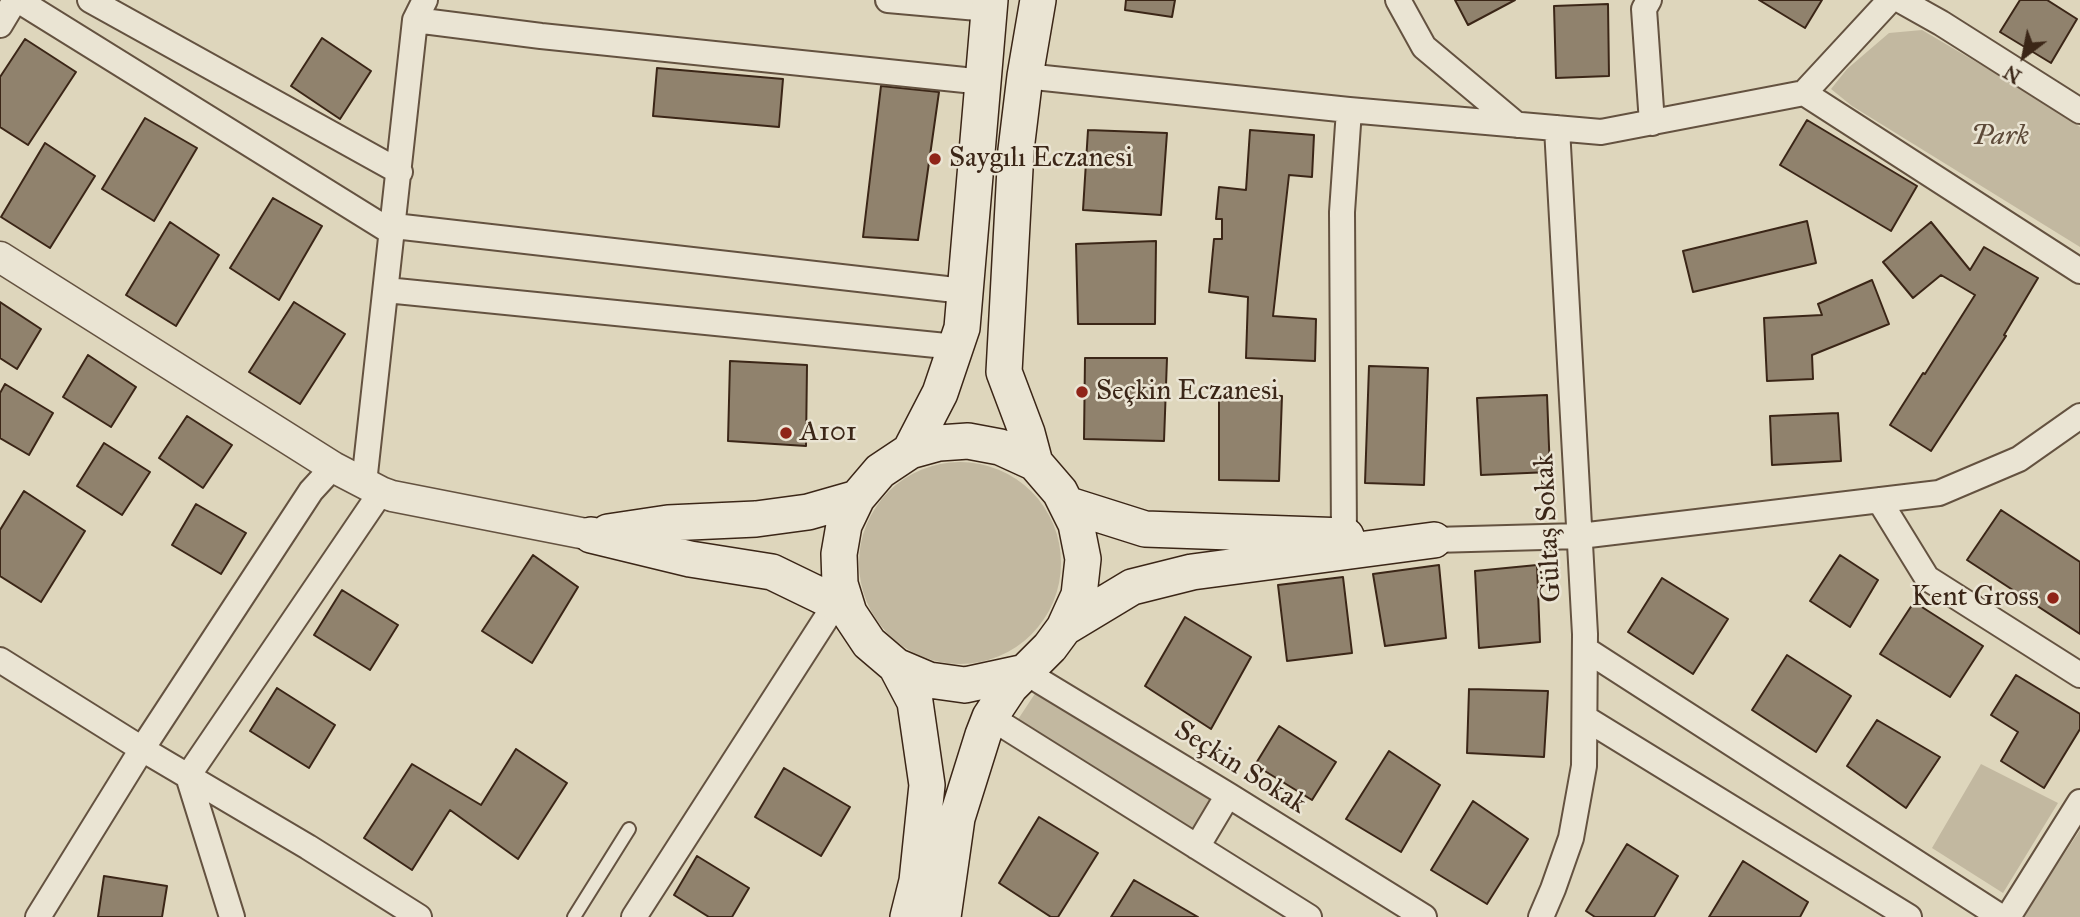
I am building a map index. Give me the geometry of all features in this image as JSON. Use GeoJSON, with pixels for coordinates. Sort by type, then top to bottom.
{"type":"FeatureCollection","features":[{"type":"Feature","properties":{"kind":"main road"},"geometry":{"type":"LineString","coordinates":[[1035,463],[1027,433],[1004,372],[1016,150],[1038,0]]}},
{"type":"Feature","properties":{"kind":"main road"},"geometry":{"type":"LineString","coordinates":[[910,452],[940,393],[961,328],[990,5]]}},
{"type":"Feature","properties":{"kind":"main road"},"geometry":{"type":"LineString","coordinates":[[843,608],[839,554],[844,525],[857,498],[880,471],[910,452],[939,443],[968,441],[1000,447],[1035,463],[1060,492],[1076,524],[1083,559],[1079,595],[1064,628],[1050,647],[1010,687],[990,717],[957,818],[943,917]]}},
{"type":"Feature","properties":{"kind":"main road"},"geometry":{"type":"LineString","coordinates":[[591,534],[668,523],[756,519],[808,512],[857,498]]}},
{"type":"Feature","properties":{"kind":"main road"},"geometry":{"type":"LineString","coordinates":[[1066,504],[1145,528],[1434,540]]}},
{"type":"Feature","properties":{"kind":"main road"},"geometry":{"type":"LineString","coordinates":[[591,534],[690,558],[772,572],[843,608],[869,643],[896,666],[929,680],[965,685],[1025,672]]}},
{"type":"Feature","properties":{"kind":"main road"},"geometry":{"type":"LineString","coordinates":[[1064,628],[1132,587],[1192,572],[1434,540]]}},
{"type":"Feature","properties":{"kind":"main road"},"geometry":{"type":"LineString","coordinates":[[896,666],[915,702],[927,785],[917,881],[908,917]]}},
{"type":"Feature","properties":{"kind":"street"},"geometry":{"type":"LineString","coordinates":[[0,24],[17,0],[393,230],[964,291]]}},
{"type":"Feature","properties":{"kind":"street"},"geometry":{"type":"LineString","coordinates":[[90,0],[400,172]]}},
{"type":"Feature","properties":{"kind":"street"},"geometry":{"type":"LineString","coordinates":[[888,0],[990,5]]}},
{"type":"Feature","properties":{"kind":"street"},"geometry":{"type":"LineString","coordinates":[[1398,0],[1424,47],[1517,125]]}},
{"type":"Feature","properties":{"kind":"street"},"geometry":{"type":"LineString","coordinates":[[1649,0],[1644,9],[1652,123]]}},
{"type":"Feature","properties":{"kind":"street"},"geometry":{"type":"LineString","coordinates":[[1025,76],[1349,110],[1601,132],[1804,93],[1890,0]]}},
{"type":"Feature","properties":{"kind":"street"},"geometry":{"type":"LineString","coordinates":[[1900,0],[2080,111]]}},
{"type":"Feature","properties":{"kind":"street"},"geometry":{"type":"LineString","coordinates":[[232,917],[188,776],[372,487],[386,290],[420,10],[541,36],[984,82]]}},
{"type":"Feature","properties":{"kind":"street"},"geometry":{"type":"LineString","coordinates":[[1804,93],[2080,271]]}},
{"type":"Feature","properties":{"kind":"street"},"geometry":{"type":"LineString","coordinates":[[1344,536],[1342,212],[1349,110]]}},
{"type":"Feature","properties":{"kind":"street","name":"Gültaş Sokak"},"geometry":{"type":"LineString","coordinates":[[1541,917],[1571,838],[1584,766],[1585,649],[1557,128]]}},
{"type":"Feature","properties":{"kind":"street"},"geometry":{"type":"LineString","coordinates":[[0,257],[333,467],[372,487],[392,496],[591,534]]}},
{"type":"Feature","properties":{"kind":"street"},"geometry":{"type":"LineString","coordinates":[[386,290],[956,347]]}},
{"type":"Feature","properties":{"kind":"street"},"geometry":{"type":"LineString","coordinates":[[1434,540],[1580,536],[1938,493],[2019,459],[2080,416]]}},
{"type":"Feature","properties":{"kind":"street"},"geometry":{"type":"LineString","coordinates":[[38,917],[142,748],[311,491],[333,467]]}},
{"type":"Feature","properties":{"kind":"street"},"geometry":{"type":"LineString","coordinates":[[1879,500],[1927,578],[2080,675]]}},
{"type":"Feature","properties":{"kind":"street"},"geometry":{"type":"LineString","coordinates":[[634,917],[843,608]]}},
{"type":"Feature","properties":{"kind":"street"},"geometry":{"type":"LineString","coordinates":[[1585,649],[2001,917]]}},
{"type":"Feature","properties":{"kind":"street"},"geometry":{"type":"LineString","coordinates":[[0,660],[308,847],[404,914]]}},
{"type":"Feature","properties":{"kind":"street","name":"Seçkin Sokak"},"geometry":{"type":"LineString","coordinates":[[1025,672],[1424,917]]}},
{"type":"Feature","properties":{"kind":"street"},"geometry":{"type":"LineString","coordinates":[[990,717],[1309,917]]}},
{"type":"Feature","properties":{"kind":"street"},"geometry":{"type":"LineString","coordinates":[[1584,718],[1909,917]]}},
{"type":"Feature","properties":{"kind":"street"},"geometry":{"type":"LineString","coordinates":[[1197,847],[1228,795]]}},
{"type":"Feature","properties":{"kind":"street"},"geometry":{"type":"LineString","coordinates":[[2008,917],[2080,802]]}},
{"type":"Feature","properties":{"kind":"lane"},"geometry":{"type":"LineString","coordinates":[[574,917],[629,829]]}},
{"type":"Feature","properties":{"kind":"green space","name":"Park"},"geometry":{"type":"Polygon","coordinates":[[[1922,30],[2039,99],[2080,127],[2080,247],[1852,106],[1831,89],[1847,69],[1889,33],[1922,30]]]}},
{"type":"Feature","properties":{"kind":"green space"},"geometry":{"type":"Polygon","coordinates":[[[960,462],[999,469],[1032,491],[1054,524],[1061,563],[1054,602],[1032,635],[999,657],[960,664],[921,657],[888,635],[866,602],[859,563],[866,524],[888,491],[921,469],[960,462]]]}},
{"type":"Feature","properties":{"kind":"green space"},"geometry":{"type":"Polygon","coordinates":[[[1040,686],[1215,797],[1191,837],[1013,727],[1040,686]]]}},
{"type":"Feature","properties":{"kind":"green space"},"geometry":{"type":"Polygon","coordinates":[[[1981,764],[2058,803],[2003,893],[1932,848],[1981,764]]]}},
{"type":"Feature","properties":{"kind":"green space"},"geometry":{"type":"Polygon","coordinates":[[[2080,830],[2080,917],[2023,917],[2080,830]]]}},
{"type":"Feature","properties":{"kind":"building"},"geometry":{"type":"Polygon","coordinates":[[[1126,0],[1175,0],[1172,17],[1125,10],[1126,0]]]}},
{"type":"Feature","properties":{"kind":"building"},"geometry":{"type":"Polygon","coordinates":[[[1455,0],[1515,0],[1468,25],[1455,0]]]}},
{"type":"Feature","properties":{"kind":"building"},"geometry":{"type":"Polygon","coordinates":[[[1759,0],[1822,0],[1805,28],[1759,0]]]}},
{"type":"Feature","properties":{"kind":"building"},"geometry":{"type":"Polygon","coordinates":[[[2020,0],[2047,0],[2077,19],[2051,63],[2000,32],[2020,0]]]}},
{"type":"Feature","properties":{"kind":"building"},"geometry":{"type":"Polygon","coordinates":[[[1608,4],[1609,76],[1556,78],[1554,6],[1608,4]]]}},
{"type":"Feature","properties":{"kind":"building"},"geometry":{"type":"Polygon","coordinates":[[[322,38],[371,71],[340,119],[291,86],[322,38]]]}},
{"type":"Feature","properties":{"kind":"building"},"geometry":{"type":"Polygon","coordinates":[[[25,39],[76,72],[28,145],[0,127],[0,77],[25,39]]]}},
{"type":"Feature","properties":{"kind":"building"},"geometry":{"type":"Polygon","coordinates":[[[657,68],[783,79],[779,127],[653,116],[657,68]]]}},
{"type":"Feature","properties":{"kind":"building"},"geometry":{"type":"Polygon","coordinates":[[[881,86],[939,92],[918,240],[863,237],[881,86]]]}},
{"type":"Feature","properties":{"kind":"building"},"geometry":{"type":"Polygon","coordinates":[[[145,118],[197,148],[154,221],[102,189],[145,118]]]}},
{"type":"Feature","properties":{"kind":"building"},"geometry":{"type":"Polygon","coordinates":[[[1807,120],[1917,186],[1891,231],[1780,165],[1807,120]]]}},
{"type":"Feature","properties":{"kind":"building"},"geometry":{"type":"Polygon","coordinates":[[[1088,130],[1167,133],[1161,215],[1083,210],[1088,130]]]}},
{"type":"Feature","properties":{"kind":"building"},"geometry":{"type":"Polygon","coordinates":[[[1250,130],[1314,135],[1312,177],[1289,175],[1273,316],[1316,319],[1315,361],[1246,358],[1248,297],[1209,292],[1214,239],[1222,239],[1222,219],[1216,219],[1219,187],[1246,190],[1250,130]]]}},
{"type":"Feature","properties":{"kind":"building"},"geometry":{"type":"Polygon","coordinates":[[[45,143],[95,176],[50,248],[1,217],[45,143]]]}},
{"type":"Feature","properties":{"kind":"building"},"geometry":{"type":"Polygon","coordinates":[[[273,198],[322,226],[279,300],[230,268],[273,198]]]}},
{"type":"Feature","properties":{"kind":"building"},"geometry":{"type":"Polygon","coordinates":[[[1807,221],[1816,263],[1693,292],[1683,251],[1807,221]]]}},
{"type":"Feature","properties":{"kind":"building"},"geometry":{"type":"Polygon","coordinates":[[[170,222],[219,255],[176,326],[126,295],[170,222]]]}},
{"type":"Feature","properties":{"kind":"building"},"geometry":{"type":"Polygon","coordinates":[[[1931,222],[1970,270],[1984,247],[2038,278],[2004,335],[2006,336],[1931,451],[1890,425],[1975,295],[1941,275],[1913,298],[1883,262],[1931,222]]]}},
{"type":"Feature","properties":{"kind":"building"},"geometry":{"type":"Polygon","coordinates":[[[1156,241],[1155,324],[1078,324],[1076,244],[1156,241]]]}},
{"type":"Feature","properties":{"kind":"building"},"geometry":{"type":"Polygon","coordinates":[[[1872,280],[1889,324],[1812,355],[1813,379],[1767,381],[1764,318],[1822,315],[1818,304],[1872,280]]]}},
{"type":"Feature","properties":{"kind":"building"},"geometry":{"type":"Polygon","coordinates":[[[0,302],[41,329],[17,369],[0,358],[0,302]]]}},
{"type":"Feature","properties":{"kind":"building"},"geometry":{"type":"Polygon","coordinates":[[[294,302],[345,334],[300,404],[249,372],[294,302]]]}},
{"type":"Feature","properties":{"kind":"building"},"geometry":{"type":"Polygon","coordinates":[[[88,355],[136,387],[111,427],[63,397],[88,355]]]}},
{"type":"Feature","properties":{"kind":"building"},"geometry":{"type":"Polygon","coordinates":[[[1085,358],[1167,358],[1164,441],[1084,439],[1085,358]]]}},
{"type":"Feature","properties":{"kind":"building"},"geometry":{"type":"Polygon","coordinates":[[[730,361],[807,365],[806,446],[728,441],[730,361]]]}},
{"type":"Feature","properties":{"kind":"building"},"geometry":{"type":"Polygon","coordinates":[[[1369,366],[1428,368],[1424,485],[1365,483],[1369,366]]]}},
{"type":"Feature","properties":{"kind":"building"},"geometry":{"type":"Polygon","coordinates":[[[5,384],[53,413],[29,455],[0,438],[0,393],[5,384]]]}},
{"type":"Feature","properties":{"kind":"building"},"geometry":{"type":"Polygon","coordinates":[[[1219,393],[1282,396],[1279,481],[1219,480],[1219,393]]]}},
{"type":"Feature","properties":{"kind":"building"},"geometry":{"type":"Polygon","coordinates":[[[1547,395],[1550,472],[1481,475],[1477,398],[1547,395]]]}},
{"type":"Feature","properties":{"kind":"building"},"geometry":{"type":"Polygon","coordinates":[[[1838,413],[1841,461],[1772,465],[1770,416],[1838,413]]]}},
{"type":"Feature","properties":{"kind":"building"},"geometry":{"type":"Polygon","coordinates":[[[187,416],[232,445],[203,488],[159,458],[187,416]]]}},
{"type":"Feature","properties":{"kind":"building"},"geometry":{"type":"Polygon","coordinates":[[[104,443],[150,472],[122,515],[77,486],[104,443]]]}},
{"type":"Feature","properties":{"kind":"building"},"geometry":{"type":"Polygon","coordinates":[[[24,491],[85,531],[41,602],[0,576],[0,530],[24,491]]]}},
{"type":"Feature","properties":{"kind":"building"},"geometry":{"type":"Polygon","coordinates":[[[196,504],[246,533],[221,574],[172,545],[196,504]]]}},
{"type":"Feature","properties":{"kind":"building","name":"Kent Gross"},"geometry":{"type":"Polygon","coordinates":[[[2001,510],[2080,562],[2080,634],[1967,560],[2001,510]]]}},
{"type":"Feature","properties":{"kind":"building"},"geometry":{"type":"Polygon","coordinates":[[[533,555],[578,587],[532,663],[482,631],[533,555]]]}},
{"type":"Feature","properties":{"kind":"building"},"geometry":{"type":"Polygon","coordinates":[[[1840,555],[1878,580],[1850,627],[1810,601],[1840,555]]]}},
{"type":"Feature","properties":{"kind":"building"},"geometry":{"type":"Polygon","coordinates":[[[1439,565],[1446,638],[1385,646],[1373,574],[1439,565]]]}},
{"type":"Feature","properties":{"kind":"building"},"geometry":{"type":"Polygon","coordinates":[[[1537,565],[1540,642],[1479,648],[1475,571],[1537,565]]]}},
{"type":"Feature","properties":{"kind":"building"},"geometry":{"type":"Polygon","coordinates":[[[1343,577],[1352,653],[1287,661],[1278,585],[1343,577]]]}},
{"type":"Feature","properties":{"kind":"building"},"geometry":{"type":"Polygon","coordinates":[[[1662,578],[1728,619],[1693,674],[1628,632],[1662,578]]]}},
{"type":"Feature","properties":{"kind":"building"},"geometry":{"type":"Polygon","coordinates":[[[342,590],[398,625],[370,670],[314,635],[342,590]]]}},
{"type":"Feature","properties":{"kind":"building"},"geometry":{"type":"Polygon","coordinates":[[[1914,602],[1983,646],[1950,697],[1880,654],[1914,602]]]}},
{"type":"Feature","properties":{"kind":"building"},"geometry":{"type":"Polygon","coordinates":[[[1185,617],[1251,657],[1211,729],[1145,686],[1185,617]]]}},
{"type":"Feature","properties":{"kind":"building"},"geometry":{"type":"Polygon","coordinates":[[[1787,655],[1851,696],[1816,752],[1752,710],[1787,655]]]}},
{"type":"Feature","properties":{"kind":"building"},"geometry":{"type":"Polygon","coordinates":[[[2016,675],[2080,714],[2080,729],[2044,788],[2001,761],[2018,732],[1991,715],[2016,675]]]}},
{"type":"Feature","properties":{"kind":"building"},"geometry":{"type":"Polygon","coordinates":[[[277,688],[335,725],[309,768],[250,731],[277,688]]]}},
{"type":"Feature","properties":{"kind":"building"},"geometry":{"type":"Polygon","coordinates":[[[1469,689],[1548,691],[1544,757],[1467,753],[1469,689]]]}},
{"type":"Feature","properties":{"kind":"building"},"geometry":{"type":"Polygon","coordinates":[[[1877,720],[1940,757],[1906,808],[1847,766],[1877,720]]]}},
{"type":"Feature","properties":{"kind":"building"},"geometry":{"type":"Polygon","coordinates":[[[1279,726],[1336,762],[1312,800],[1255,765],[1279,726]]]}},
{"type":"Feature","properties":{"kind":"building"},"geometry":{"type":"Polygon","coordinates":[[[516,749],[567,783],[518,859],[450,810],[412,870],[364,838],[412,764],[481,805],[516,749]]]}},
{"type":"Feature","properties":{"kind":"building"},"geometry":{"type":"Polygon","coordinates":[[[1389,751],[1440,785],[1401,852],[1346,819],[1389,751]]]}},
{"type":"Feature","properties":{"kind":"building"},"geometry":{"type":"Polygon","coordinates":[[[784,768],[850,807],[821,856],[755,817],[784,768]]]}},
{"type":"Feature","properties":{"kind":"building"},"geometry":{"type":"Polygon","coordinates":[[[1473,801],[1528,839],[1487,904],[1431,870],[1473,801]]]}},
{"type":"Feature","properties":{"kind":"building"},"geometry":{"type":"Polygon","coordinates":[[[1039,817],[1098,853],[1058,917],[1051,917],[999,883],[1039,817]]]}},
{"type":"Feature","properties":{"kind":"building"},"geometry":{"type":"Polygon","coordinates":[[[1627,844],[1678,876],[1654,917],[1595,917],[1586,911],[1627,844]]]}},
{"type":"Feature","properties":{"kind":"building"},"geometry":{"type":"Polygon","coordinates":[[[697,856],[749,888],[732,917],[709,917],[674,895],[697,856]]]}},
{"type":"Feature","properties":{"kind":"building"},"geometry":{"type":"Polygon","coordinates":[[[1743,861],[1808,902],[1800,917],[1709,917],[1743,861]]]}},
{"type":"Feature","properties":{"kind":"building"},"geometry":{"type":"Polygon","coordinates":[[[104,876],[167,886],[162,917],[98,917],[104,876]]]}},
{"type":"Feature","properties":{"kind":"building"},"geometry":{"type":"Polygon","coordinates":[[[1134,880],[1198,917],[1111,917],[1134,880]]]}},
{"type":"Feature","properties":{"kind":"place","name":"Saygılı Eczanesi"},"geometry":{"type":"Point","coordinates":[935,159]}},
{"type":"Feature","properties":{"kind":"place","name":"Seçkin Eczanesi"},"geometry":{"type":"Point","coordinates":[1082,392]}},
{"type":"Feature","properties":{"kind":"place","name":"A101"},"geometry":{"type":"Point","coordinates":[786,433]}},
{"type":"Feature","properties":{"kind":"place","name":"Kent Gross"},"geometry":{"type":"Point","coordinates":[2053,598]}}]}
